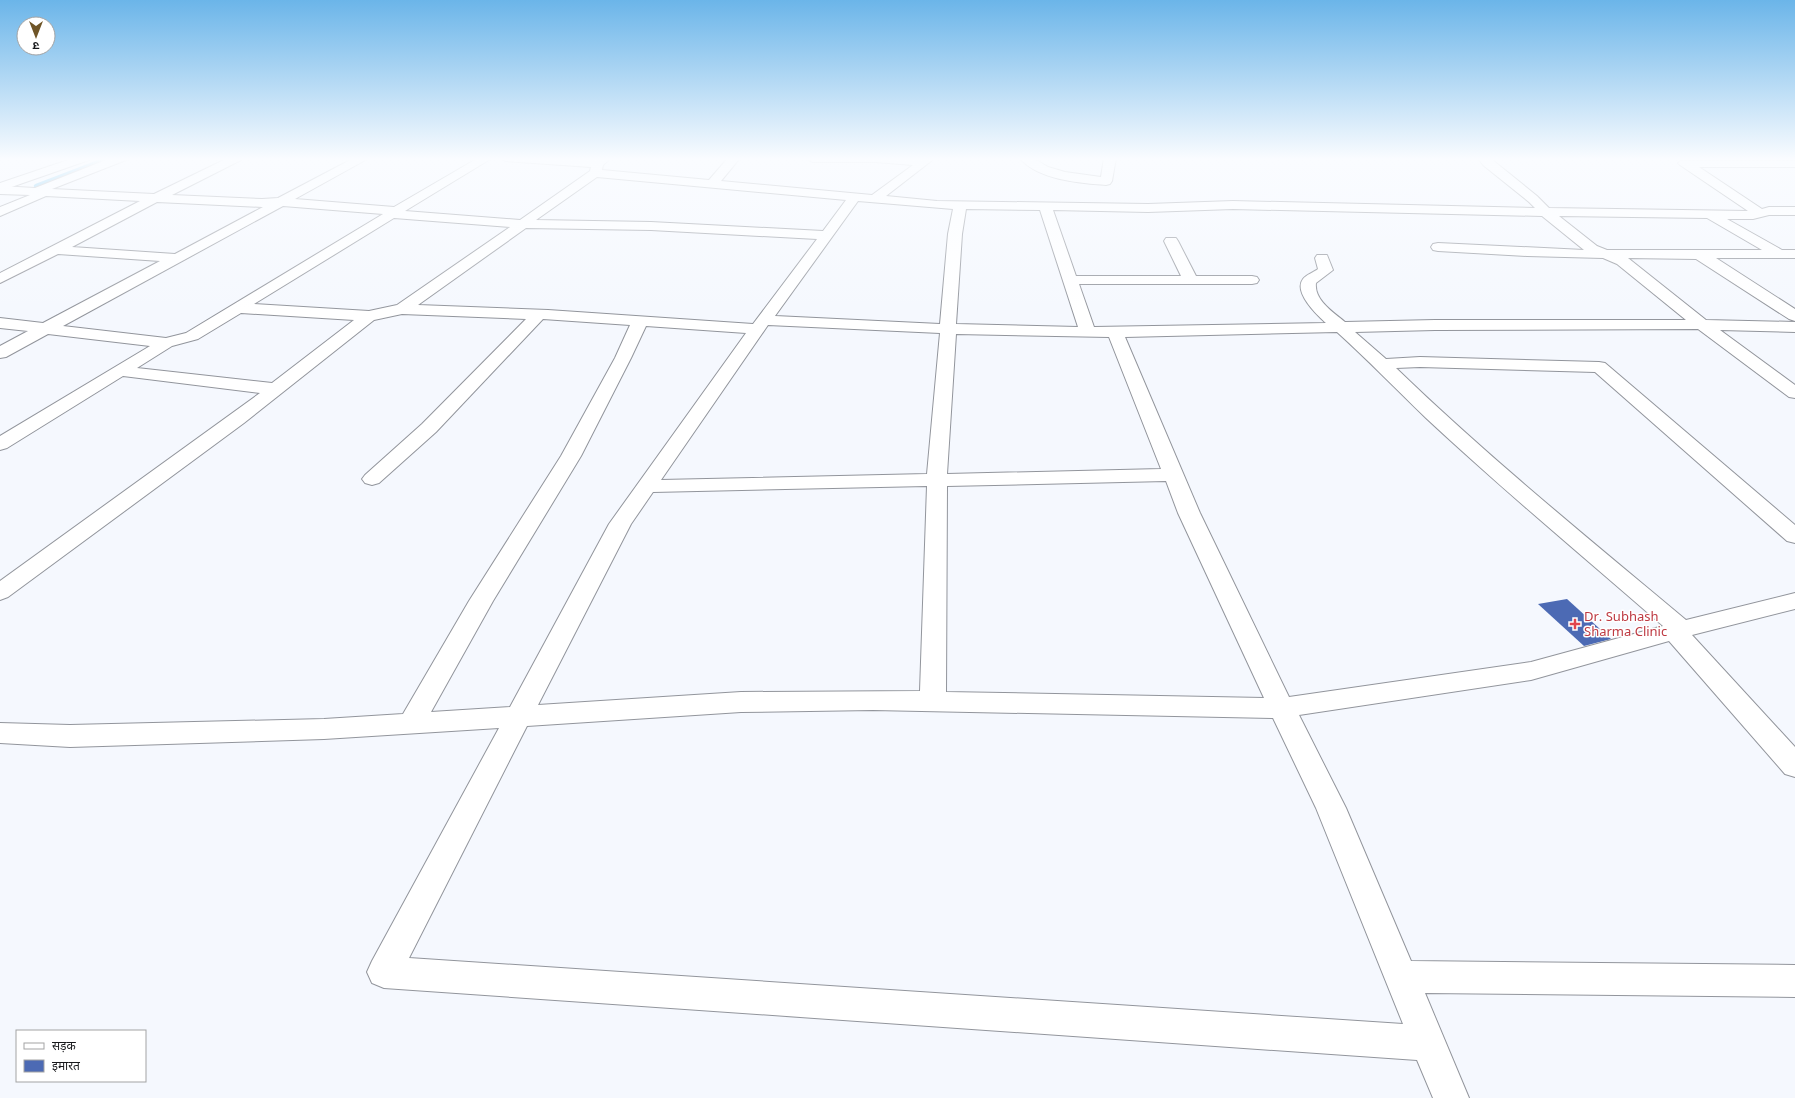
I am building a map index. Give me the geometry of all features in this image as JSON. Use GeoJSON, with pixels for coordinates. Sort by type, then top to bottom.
{"type":"FeatureCollection","features":[{"type":"Feature","properties":{"kind":"main road"},"geometry":{"type":"LineString","coordinates":[[0,279],[58,250],[133,209]]}},
{"type":"Feature","properties":{"kind":"main road"},"geometry":{"type":"LineString","coordinates":[[0,353],[268,209]]}},
{"type":"Feature","properties":{"kind":"main road"},"geometry":{"type":"LineString","coordinates":[[355,209],[523,224],[651,226],[826,235]]}},
{"type":"Feature","properties":{"kind":"main road"},"geometry":{"type":"LineString","coordinates":[[5,438],[121,371],[166,343],[192,336],[399,209]]}},
{"type":"Feature","properties":{"kind":"main road"},"geometry":{"type":"LineString","coordinates":[[402,309],[542,209]]}},
{"type":"Feature","properties":{"kind":"main road"},"geometry":{"type":"LineString","coordinates":[[853,209],[826,235],[760,324],[620,524],[384,972],[1428,1043]]}},
{"type":"Feature","properties":{"kind":"main road"},"geometry":{"type":"LineString","coordinates":[[933,701],[937,480],[955,234],[959,209]]}},
{"type":"Feature","properties":{"kind":"main road"},"geometry":{"type":"LineString","coordinates":[[1046,209],[1088,332]]}},
{"type":"Feature","properties":{"kind":"main road"},"geometry":{"type":"LineString","coordinates":[[1391,209],[1710,215],[1753,215],[1769,211],[1795,210]]}},
{"type":"Feature","properties":{"kind":"main road"},"geometry":{"type":"LineString","coordinates":[[1542,209],[1592,249],[1622,261],[1704,326],[1786,380],[1795,393]]}},
{"type":"Feature","properties":{"kind":"main road"},"geometry":{"type":"LineString","coordinates":[[1754,209],[1760,213]]}},
{"type":"Feature","properties":{"kind":"main road"},"geometry":{"type":"LineString","coordinates":[[1710,215],[1795,263]]}},
{"type":"Feature","properties":{"kind":"main road"},"geometry":{"type":"LineString","coordinates":[[1171,241],[1191,280]]}},
{"type":"Feature","properties":{"kind":"main road"},"geometry":{"type":"LineString","coordinates":[[1438,247],[1481,251],[1603,254],[1795,254]]}},
{"type":"Feature","properties":{"kind":"main road"},"geometry":{"type":"LineString","coordinates":[[58,250],[177,258]]}},
{"type":"Feature","properties":{"kind":"main road"},"geometry":{"type":"LineString","coordinates":[[1699,254],[1795,316]]}},
{"type":"Feature","properties":{"kind":"main road"},"geometry":{"type":"LineString","coordinates":[[1322,258],[1326,270],[1309,281],[1308,290],[1319,308],[1382,364],[1433,414],[1678,630],[1795,766]]}},
{"type":"Feature","properties":{"kind":"main road"},"geometry":{"type":"LineString","coordinates":[[1070,280],[1252,280]]}},
{"type":"Feature","properties":{"kind":"main road"},"geometry":{"type":"LineString","coordinates":[[237,308],[369,316],[402,309],[640,321],[1088,332],[1443,325],[1795,327]]}},
{"type":"Feature","properties":{"kind":"main road"},"geometry":{"type":"LineString","coordinates":[[372,478],[429,428],[539,315]]}},
{"type":"Feature","properties":{"kind":"main road"},"geometry":{"type":"LineString","coordinates":[[0,592],[237,419],[369,316]]}},
{"type":"Feature","properties":{"kind":"main road"},"geometry":{"type":"LineString","coordinates":[[411,724],[481,601],[571,456],[623,358],[640,321]]}},
{"type":"Feature","properties":{"kind":"main road"},"geometry":{"type":"LineString","coordinates":[[0,323],[166,343]]}},
{"type":"Feature","properties":{"kind":"main road"},"geometry":{"type":"LineString","coordinates":[[1115,332],[1174,475],[1251,646],[1331,808],[1451,1098]]}},
{"type":"Feature","properties":{"kind":"main road"},"geometry":{"type":"LineString","coordinates":[[1382,364],[1420,362],[1599,367],[1795,536]]}},
{"type":"Feature","properties":{"kind":"main road"},"geometry":{"type":"LineString","coordinates":[[121,371],[275,389]]}},
{"type":"Feature","properties":{"kind":"main road"},"geometry":{"type":"LineString","coordinates":[[646,486],[1174,475]]}},
{"type":"Feature","properties":{"kind":"main road"},"geometry":{"type":"LineString","coordinates":[[0,733],[70,736],[324,729],[740,702],[873,700],[1281,708],[1532,671],[1678,630],[1795,601]]}},
{"type":"Feature","properties":{"kind":"main road"},"geometry":{"type":"LineString","coordinates":[[1400,977],[1795,981]]}},
{"type":"Feature","properties":{"kind":"building"},"geometry":{"type":"Polygon","coordinates":[[[1567,599],[1611,639],[1584,646],[1538,604],[1567,599]]]}},
{"type":"Feature","properties":{"kind":"place","name":"Dr. Subhash Sharma Clinic"},"geometry":{"type":"Point","coordinates":[1575,624]}}]}
